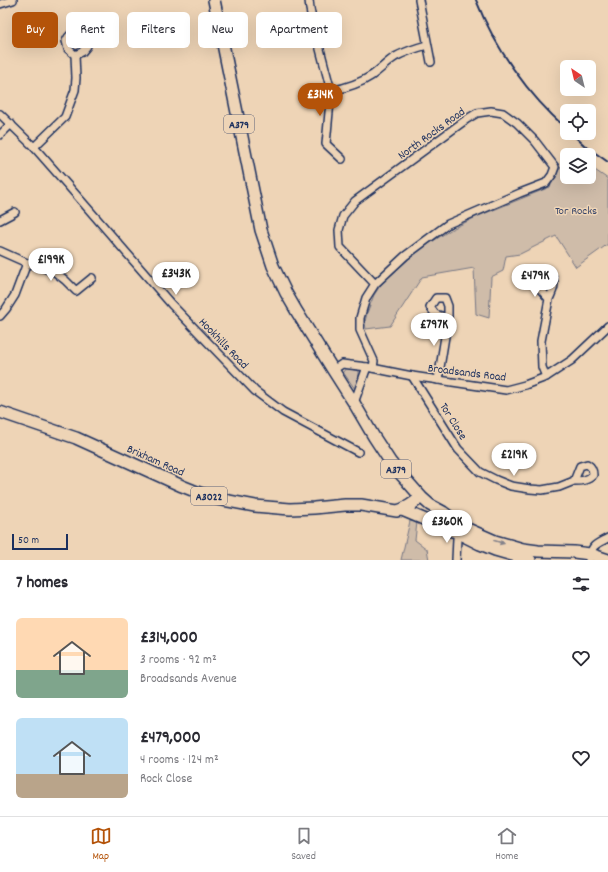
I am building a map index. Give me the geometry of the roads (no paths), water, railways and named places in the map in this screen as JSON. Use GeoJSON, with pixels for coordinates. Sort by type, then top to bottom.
{"type":"FeatureCollection","features":[{"type":"Feature","properties":{"kind":"main road","name":"A379"},"geometry":{"type":"LineString","coordinates":[[214,0],[261,230],[273,266],[286,293],[371,432],[391,463],[421,497]]}},
{"type":"Feature","properties":{"kind":"main road","name":"Brixham Road"},"geometry":{"type":"LineString","coordinates":[[0,412],[76,438],[182,486],[218,499],[255,506],[290,509],[345,505],[397,511],[402,510],[447,529],[460,531]]}},
{"type":"Feature","properties":{"kind":"main road"},"geometry":{"type":"LineString","coordinates":[[402,510],[414,504],[421,497],[438,515],[460,531]]}},
{"type":"Feature","properties":{"kind":"main road","name":"A3022"},"geometry":{"type":"LineString","coordinates":[[460,531],[538,551],[574,552],[589,557],[608,560]]}},
{"type":"Feature","properties":{"kind":"main road","name":"A3022"},"geometry":{"type":"LineString","coordinates":[[460,531],[480,544],[530,560]]}},
{"type":"Feature","properties":{"kind":"street"},"geometry":{"type":"LineString","coordinates":[[0,4],[14,0]]}},
{"type":"Feature","properties":{"kind":"street"},"geometry":{"type":"LineString","coordinates":[[309,0],[313,24],[331,92],[326,144],[342,159]]}},
{"type":"Feature","properties":{"kind":"street"},"geometry":{"type":"LineString","coordinates":[[419,0],[431,62]]}},
{"type":"Feature","properties":{"kind":"street"},"geometry":{"type":"LineString","coordinates":[[331,92],[356,84],[371,76],[394,58],[427,45]]}},
{"type":"Feature","properties":{"kind":"street"},"geometry":{"type":"LineString","coordinates":[[34,147],[65,117],[75,90],[75,55]]}},
{"type":"Feature","properties":{"kind":"street","name":"North Rocks Road"},"geometry":{"type":"LineString","coordinates":[[370,368],[374,362],[360,330],[360,318],[366,298],[375,284],[405,256],[448,224],[546,183],[552,175],[555,167],[536,141],[517,123],[503,113],[491,111],[477,113],[355,202],[343,216],[339,230],[340,247],[375,284]]}},
{"type":"Feature","properties":{"kind":"street","name":"Hookhills Road"},"geometry":{"type":"LineString","coordinates":[[0,114],[34,147],[170,304],[255,391],[283,412],[358,452]]}},
{"type":"Feature","properties":{"kind":"street"},"geometry":{"type":"LineString","coordinates":[[0,135],[11,124]]}},
{"type":"Feature","properties":{"kind":"street"},"geometry":{"type":"LineString","coordinates":[[0,220],[15,212]]}},
{"type":"Feature","properties":{"kind":"street"},"geometry":{"type":"LineString","coordinates":[[0,251],[27,263],[54,272],[76,291]]}},
{"type":"Feature","properties":{"kind":"street"},"geometry":{"type":"LineString","coordinates":[[0,316],[15,295],[27,263]]}},
{"type":"Feature","properties":{"kind":"street"},"geometry":{"type":"LineString","coordinates":[[70,297],[92,278]]}},
{"type":"Feature","properties":{"kind":"street"},"geometry":{"type":"LineString","coordinates":[[546,377],[542,367],[541,341],[549,299]]}},
{"type":"Feature","properties":{"kind":"street"},"geometry":{"type":"LineString","coordinates":[[438,380],[448,318]]}},
{"type":"Feature","properties":{"kind":"street","name":"Broadsands Road"},"geometry":{"type":"LineString","coordinates":[[332,370],[342,364],[506,390],[546,377],[572,360],[608,326]]}},
{"type":"Feature","properties":{"kind":"street"},"geometry":{"type":"LineString","coordinates":[[354,403],[370,368]]}},
{"type":"Feature","properties":{"kind":"street","name":"Tor Close"},"geometry":{"type":"LineString","coordinates":[[412,376],[458,449],[480,472],[511,486],[530,489],[542,490],[559,487],[574,481]]}},
{"type":"Feature","properties":{"kind":"street"},"geometry":{"type":"LineString","coordinates":[[456,560],[457,538],[460,531]]}},
{"type":"Feature","properties":{"kind":"street"},"geometry":{"type":"LineString","coordinates":[[589,557],[591,549],[608,538]]}},
{"type":"Feature","properties":{"kind":"railway"},"geometry":{"type":"LineString","coordinates":[[476,0],[493,36],[514,70],[539,101],[560,122]]}},
{"type":"Feature","properties":{"kind":"railway"},"geometry":{"type":"LineString","coordinates":[[579,140],[608,162]]}},
{"type":"Feature","properties":{"kind":"park label","name":"Tor Rocks"},"geometry":{"type":"Point","coordinates":[576,210]}}]}
